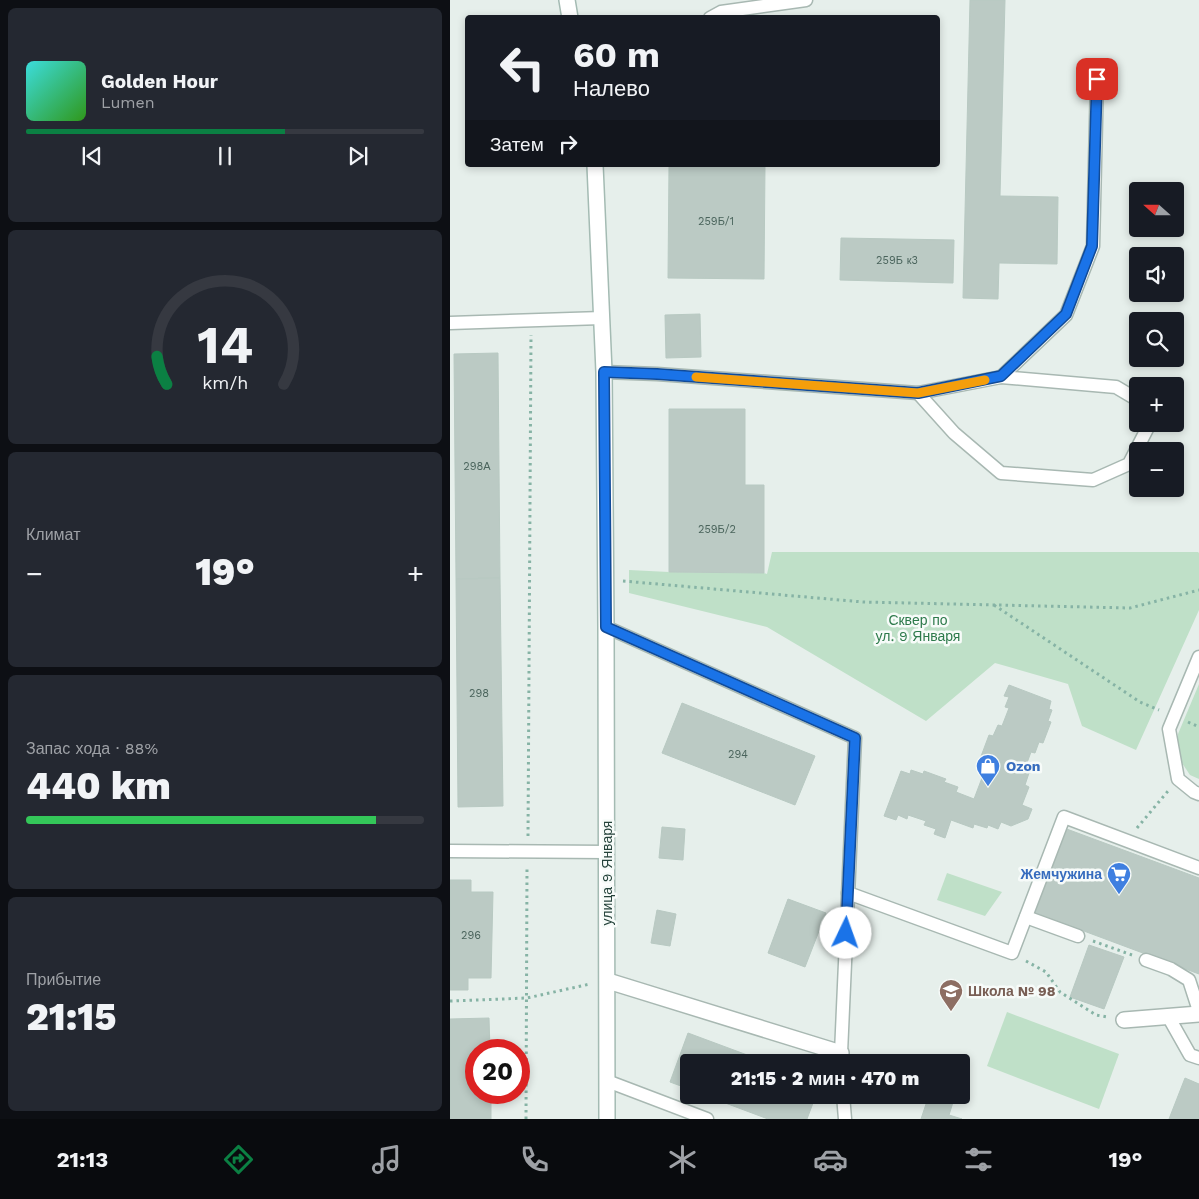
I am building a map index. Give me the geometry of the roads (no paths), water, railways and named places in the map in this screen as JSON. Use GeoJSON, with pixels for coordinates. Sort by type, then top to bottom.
{"type":"FeatureCollection","features":[{"type":"Feature","properties":{"kind":"street"},"geometry":{"type":"LineString","coordinates":[[567,0],[570,15]]}},
{"type":"Feature","properties":{"kind":"street","name":"улица 9 Января"},"geometry":{"type":"LineString","coordinates":[[595,167],[604,372],[608,1119]]}},
{"type":"Feature","properties":{"kind":"street"},"geometry":{"type":"LineString","coordinates":[[608,980],[829,1054]]}},
{"type":"Feature","properties":{"kind":"street"},"geometry":{"type":"LineString","coordinates":[[1124,1020],[1199,1012]]}},
{"type":"Feature","properties":{"kind":"lane"},"geometry":{"type":"LineString","coordinates":[[716,15],[721,12],[806,0]]}},
{"type":"Feature","properties":{"kind":"lane"},"geometry":{"type":"LineString","coordinates":[[1001,376],[1066,314],[1092,246],[1097,79]]}},
{"type":"Feature","properties":{"kind":"lane"},"geometry":{"type":"LineString","coordinates":[[450,323],[602,318]]}},
{"type":"Feature","properties":{"kind":"lane"},"geometry":{"type":"LineString","coordinates":[[604,372],[657,374],[918,393],[1001,376],[1116,387],[1129,395]]}},
{"type":"Feature","properties":{"kind":"lane"},"geometry":{"type":"LineString","coordinates":[[918,393],[954,433],[1002,473],[1093,480],[1129,464],[1145,432]]}},
{"type":"Feature","properties":{"kind":"lane"},"geometry":{"type":"LineString","coordinates":[[606,627],[855,738],[841,1054]]}},
{"type":"Feature","properties":{"kind":"lane"},"geometry":{"type":"LineString","coordinates":[[1199,657],[1168,729],[1178,779],[1199,794]]}},
{"type":"Feature","properties":{"kind":"lane"},"geometry":{"type":"LineString","coordinates":[[848,894],[1012,953],[1064,817],[1199,868]]}},
{"type":"Feature","properties":{"kind":"lane"},"geometry":{"type":"LineString","coordinates":[[450,851],[607,852]]}},
{"type":"Feature","properties":{"kind":"lane"},"geometry":{"type":"LineString","coordinates":[[1026,917],[1078,936]]}},
{"type":"Feature","properties":{"kind":"lane"},"geometry":{"type":"LineString","coordinates":[[1146,960],[1171,969],[1189,980],[1199,1012]]}},
{"type":"Feature","properties":{"kind":"lane"},"geometry":{"type":"LineString","coordinates":[[1168,1016],[1190,1055],[1199,1058]]}},
{"type":"Feature","properties":{"kind":"lane"},"geometry":{"type":"LineString","coordinates":[[607,1081],[707,1119]]}},
{"type":"Feature","properties":{"kind":"lane"},"geometry":{"type":"LineString","coordinates":[[844,1104],[845,1119]]}},
{"type":"Feature","properties":{"kind":"place","name":"Ozon"},"geometry":{"type":"Point","coordinates":[988,787]}},
{"type":"Feature","properties":{"kind":"place","name":"Жемчужина"},"geometry":{"type":"Point","coordinates":[1119,895]}},
{"type":"Feature","properties":{"kind":"place","name":"Школа № 98"},"geometry":{"type":"Point","coordinates":[951,1012]}},
{"type":"Feature","properties":{"kind":"park label","name":"Сквер по ул. 9 Января"},"geometry":{"type":"Point","coordinates":[918,628]}}]}
